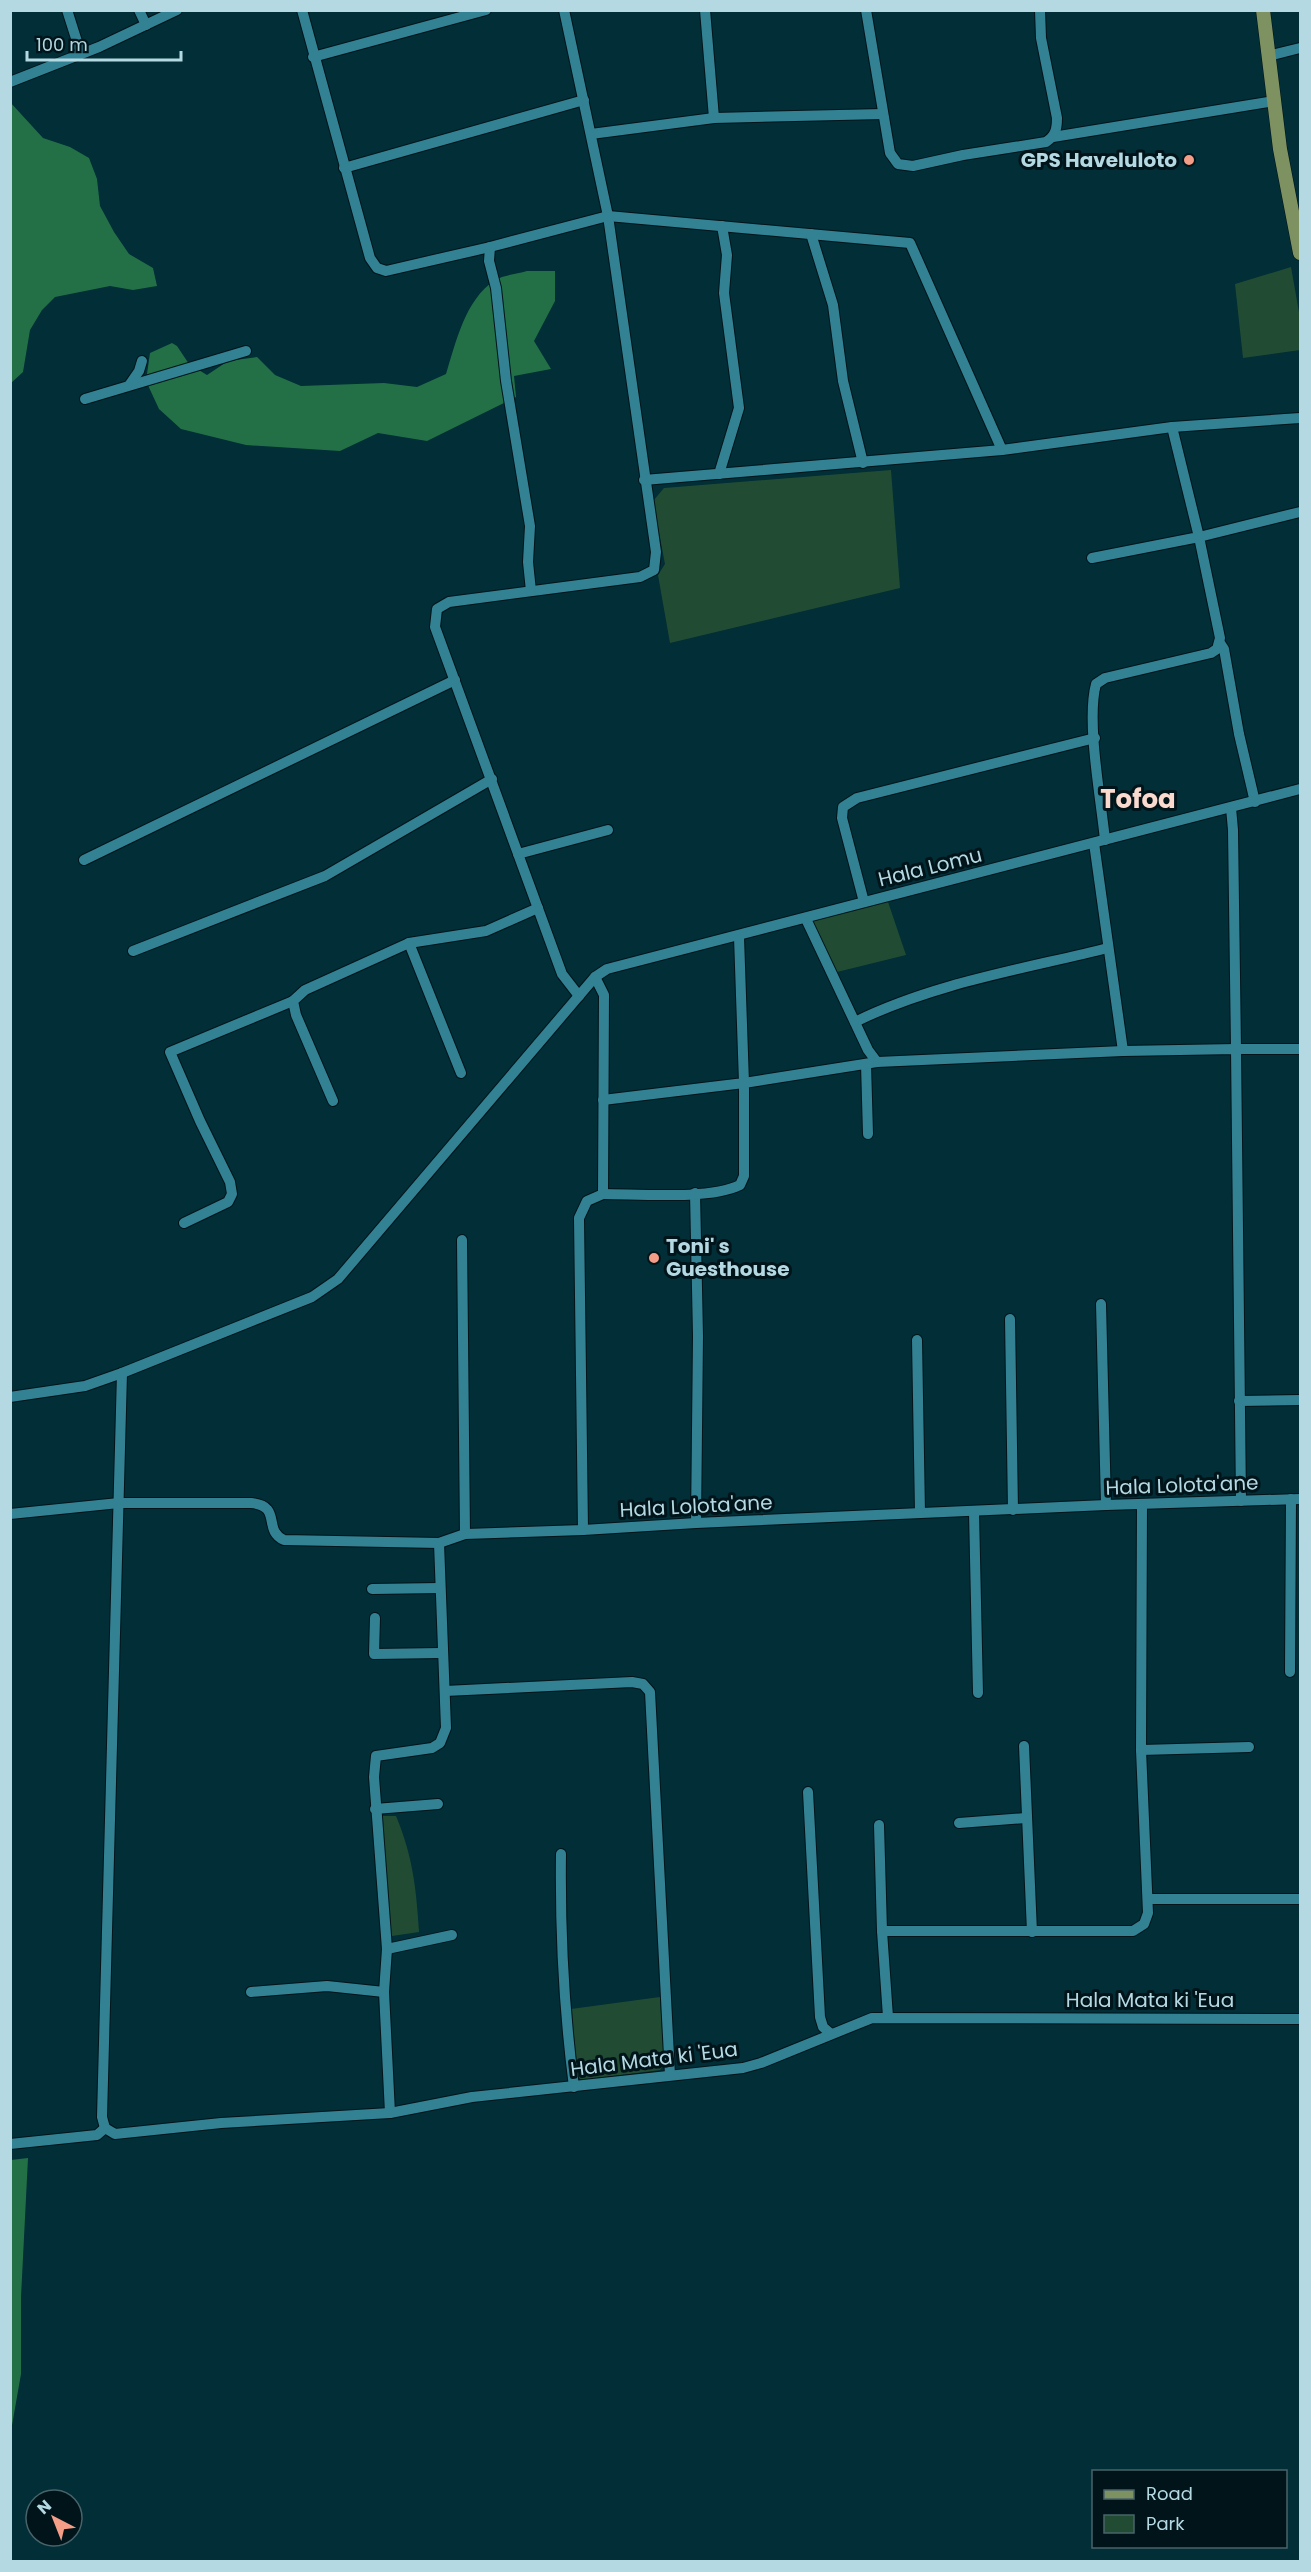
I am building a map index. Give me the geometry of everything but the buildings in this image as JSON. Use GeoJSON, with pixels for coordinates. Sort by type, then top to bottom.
{"type":"FeatureCollection","features":[{"type":"Feature","properties":{"kind":"main road"},"geometry":{"type":"LineString","coordinates":[[1263,10],[1280,149],[1300,253]]}},
{"type":"Feature","properties":{"kind":"street"},"geometry":{"type":"LineString","coordinates":[[68,10],[81,54]]}},
{"type":"Feature","properties":{"kind":"street"},"geometry":{"type":"LineString","coordinates":[[139,10],[146,25]]}},
{"type":"Feature","properties":{"kind":"street"},"geometry":{"type":"LineString","coordinates":[[11,82],[81,54],[177,10]]}},
{"type":"Feature","properties":{"kind":"street"},"geometry":{"type":"LineString","coordinates":[[302,10],[313,57],[370,258],[377,268],[386,270],[490,247],[608,216],[910,243],[1002,450]]}},
{"type":"Feature","properties":{"kind":"street"},"geometry":{"type":"LineString","coordinates":[[313,57],[486,10]]}},
{"type":"Feature","properties":{"kind":"street"},"geometry":{"type":"LineString","coordinates":[[564,10],[608,216],[656,552],[654,570],[640,577],[449,602],[437,609],[435,627],[562,974],[579,996]]}},
{"type":"Feature","properties":{"kind":"street"},"geometry":{"type":"LineString","coordinates":[[705,10],[714,118]]}},
{"type":"Feature","properties":{"kind":"street"},"geometry":{"type":"LineString","coordinates":[[866,10],[890,153],[898,164],[913,166],[963,155],[1046,142],[1053,137],[1274,101]]}},
{"type":"Feature","properties":{"kind":"street"},"geometry":{"type":"LineString","coordinates":[[1040,10],[1041,38],[1057,118],[1057,128],[1053,137]]}},
{"type":"Feature","properties":{"kind":"street"},"geometry":{"type":"LineString","coordinates":[[1268,56],[1300,48]]}},
{"type":"Feature","properties":{"kind":"street"},"geometry":{"type":"LineString","coordinates":[[344,168],[584,100]]}},
{"type":"Feature","properties":{"kind":"street"},"geometry":{"type":"LineString","coordinates":[[591,134],[714,118],[883,114]]}},
{"type":"Feature","properties":{"kind":"street"},"geometry":{"type":"LineString","coordinates":[[719,474],[739,408],[724,293],[727,255],[722,226]]}},
{"type":"Feature","properties":{"kind":"street"},"geometry":{"type":"LineString","coordinates":[[811,234],[833,305],[843,381],[863,463]]}},
{"type":"Feature","properties":{"kind":"street"},"geometry":{"type":"LineString","coordinates":[[490,247],[489,261],[496,288],[506,381],[530,526],[528,562],[531,591]]}},
{"type":"Feature","properties":{"kind":"street"},"geometry":{"type":"LineString","coordinates":[[85,399],[246,351]]}},
{"type":"Feature","properties":{"kind":"street"},"geometry":{"type":"LineString","coordinates":[[130,384],[139,371],[142,361]]}},
{"type":"Feature","properties":{"kind":"street"},"geometry":{"type":"LineString","coordinates":[[644,480],[1002,450],[1172,427],[1300,418]]}},
{"type":"Feature","properties":{"kind":"street"},"geometry":{"type":"LineString","coordinates":[[1172,427],[1199,537],[1220,643],[1224,649],[1239,734],[1255,802]]}},
{"type":"Feature","properties":{"kind":"street"},"geometry":{"type":"LineString","coordinates":[[1092,558],[1199,537],[1300,512]]}},
{"type":"Feature","properties":{"kind":"street"},"geometry":{"type":"LineString","coordinates":[[1123,1051],[1108,948],[1093,696],[1096,684],[1106,678],[1211,653],[1220,643]]}},
{"type":"Feature","properties":{"kind":"street"},"geometry":{"type":"LineString","coordinates":[[84,860],[455,680]]}},
{"type":"Feature","properties":{"kind":"street"},"geometry":{"type":"LineString","coordinates":[[864,902],[842,818],[843,807],[857,798],[1095,738]]}},
{"type":"Feature","properties":{"kind":"street"},"geometry":{"type":"LineString","coordinates":[[133,951],[325,876],[492,779]]}},
{"type":"Feature","properties":{"kind":"street","name":"Hala Lomu"},"geometry":{"type":"LineString","coordinates":[[10,1397],[85,1386],[122,1373],[312,1297],[338,1279],[595,977],[608,969],[1300,789]]}},
{"type":"Feature","properties":{"kind":"street"},"geometry":{"type":"LineString","coordinates":[[1230,808],[1233,830],[1241,1501]]}},
{"type":"Feature","properties":{"kind":"street"},"geometry":{"type":"LineString","coordinates":[[518,854],[608,830]]}},
{"type":"Feature","properties":{"kind":"street"},"geometry":{"type":"LineString","coordinates":[[184,1223],[228,1202],[231,1194],[230,1182],[170,1052],[293,1001],[305,990],[409,944],[486,931],[538,908]]}},
{"type":"Feature","properties":{"kind":"street"},"geometry":{"type":"LineString","coordinates":[[806,919],[868,1050],[877,1062]]}},
{"type":"Feature","properties":{"kind":"street"},"geometry":{"type":"LineString","coordinates":[[583,1530],[579,1218],[586,1201],[603,1194],[695,1193],[731,1190],[740,1185],[744,1176],[744,1083],[738,937]]}},
{"type":"Feature","properties":{"kind":"street"},"geometry":{"type":"LineString","coordinates":[[409,944],[461,1073]]}},
{"type":"Feature","properties":{"kind":"street"},"geometry":{"type":"LineString","coordinates":[[855,1022],[885,1007],[922,994],[1108,948]]}},
{"type":"Feature","properties":{"kind":"street"},"geometry":{"type":"LineString","coordinates":[[595,977],[604,995],[603,1194]]}},
{"type":"Feature","properties":{"kind":"street"},"geometry":{"type":"LineString","coordinates":[[293,1001],[296,1015],[333,1101]]}},
{"type":"Feature","properties":{"kind":"street"},"geometry":{"type":"LineString","coordinates":[[603,1100],[744,1083],[877,1062],[1123,1051],[1300,1049]]}},
{"type":"Feature","properties":{"kind":"street"},"geometry":{"type":"LineString","coordinates":[[866,1064],[868,1134]]}},
{"type":"Feature","properties":{"kind":"street"},"geometry":{"type":"LineString","coordinates":[[695,1193],[698,1336],[696,1523]]}},
{"type":"Feature","properties":{"kind":"street"},"geometry":{"type":"LineString","coordinates":[[462,1240],[465,1534]]}},
{"type":"Feature","properties":{"kind":"street"},"geometry":{"type":"LineString","coordinates":[[1101,1304],[1106,1505]]}},
{"type":"Feature","properties":{"kind":"street"},"geometry":{"type":"LineString","coordinates":[[1010,1319],[1013,1510]]}},
{"type":"Feature","properties":{"kind":"street"},"geometry":{"type":"LineString","coordinates":[[917,1340],[920,1514]]}},
{"type":"Feature","properties":{"kind":"street"},"geometry":{"type":"LineString","coordinates":[[105,2128],[102,2117],[122,1373]]}},
{"type":"Feature","properties":{"kind":"street"},"geometry":{"type":"LineString","coordinates":[[1239,1401],[1300,1400]]}},
{"type":"Feature","properties":{"kind":"street"},"geometry":{"type":"LineString","coordinates":[[1290,1672],[1296,1499]]}},
{"type":"Feature","properties":{"kind":"street","name":"Hala Lolota'ane"},"geometry":{"type":"LineString","coordinates":[[119,1503],[262,1504],[271,1512],[273,1529],[277,1537],[284,1540],[439,1543],[465,1534],[1106,1505],[1296,1499]]}},
{"type":"Feature","properties":{"kind":"street"},"geometry":{"type":"LineString","coordinates":[[10,1514],[119,1503]]}},
{"type":"Feature","properties":{"kind":"street"},"geometry":{"type":"LineString","coordinates":[[882,1931],[1134,1931],[1144,1924],[1148,1913],[1148,1899],[1141,1750],[1142,1505]]}},
{"type":"Feature","properties":{"kind":"street"},"geometry":{"type":"LineString","coordinates":[[974,1512],[978,1693]]}},
{"type":"Feature","properties":{"kind":"street"},"geometry":{"type":"LineString","coordinates":[[390,2113],[384,1992],[387,1949],[374,1777],[376,1756],[432,1748],[440,1743],[446,1728],[441,1653],[439,1543]]}},
{"type":"Feature","properties":{"kind":"street"},"geometry":{"type":"LineString","coordinates":[[372,1589],[440,1588]]}},
{"type":"Feature","properties":{"kind":"street"},"geometry":{"type":"LineString","coordinates":[[375,1618],[374,1654],[441,1653]]}},
{"type":"Feature","properties":{"kind":"street"},"geometry":{"type":"LineString","coordinates":[[445,1691],[632,1682],[643,1684],[650,1692],[670,2075]]}},
{"type":"Feature","properties":{"kind":"street"},"geometry":{"type":"LineString","coordinates":[[1024,1746],[1032,1932]]}},
{"type":"Feature","properties":{"kind":"street"},"geometry":{"type":"LineString","coordinates":[[1141,1750],[1249,1747]]}},
{"type":"Feature","properties":{"kind":"street"},"geometry":{"type":"LineString","coordinates":[[808,1792],[820,2017],[823,2027],[830,2033]]}},
{"type":"Feature","properties":{"kind":"street"},"geometry":{"type":"LineString","coordinates":[[375,1809],[438,1804]]}},
{"type":"Feature","properties":{"kind":"street"},"geometry":{"type":"LineString","coordinates":[[959,1822],[1026,1818]]}},
{"type":"Feature","properties":{"kind":"street"},"geometry":{"type":"LineString","coordinates":[[879,1825],[882,1931],[888,2017]]}},
{"type":"Feature","properties":{"kind":"street"},"geometry":{"type":"LineString","coordinates":[[561,1854],[562,1956],[567,2000],[567,2033],[574,2087]]}},
{"type":"Feature","properties":{"kind":"street"},"geometry":{"type":"LineString","coordinates":[[1148,1899],[1300,1899]]}},
{"type":"Feature","properties":{"kind":"street"},"geometry":{"type":"LineString","coordinates":[[387,1949],[452,1935]]}},
{"type":"Feature","properties":{"kind":"street"},"geometry":{"type":"LineString","coordinates":[[250,1992],[327,1986],[384,1992]]}},
{"type":"Feature","properties":{"kind":"street","name":"Hala Mata ki 'Eua"},"geometry":{"type":"LineString","coordinates":[[10,2144],[97,2136],[105,2128],[115,2134],[221,2123],[390,2113],[472,2097],[574,2087],[761,2063],[830,2033],[872,2018],[1300,2019]]}},
{"type":"Feature","properties":{"kind":"green space"},"geometry":{"type":"Polygon","coordinates":[[[10,102],[43,138],[70,147],[89,158],[97,179],[100,206],[129,254],[153,268],[157,286],[133,290],[110,286],[55,297],[42,310],[30,330],[23,372],[11,383],[10,102]]]}},
{"type":"Feature","properties":{"kind":"green space"},"geometry":{"type":"Polygon","coordinates":[[[1291,267],[1300,318],[1300,350],[1243,358],[1235,284],[1291,267]]]}},
{"type":"Feature","properties":{"kind":"green space"},"geometry":{"type":"Polygon","coordinates":[[[527,271],[555,271],[555,301],[534,341],[551,369],[514,376],[516,397],[427,441],[378,433],[340,451],[246,445],[181,429],[159,409],[146,381],[150,353],[172,343],[177,346],[189,364],[207,375],[228,361],[257,357],[275,375],[301,386],[384,383],[417,387],[446,374],[463,323],[469,310],[485,288],[499,278],[527,271]]]}},
{"type":"Feature","properties":{"kind":"green space"},"geometry":{"type":"Polygon","coordinates":[[[891,470],[900,588],[670,643],[658,575],[665,564],[653,501],[664,488],[891,470]]]}},
{"type":"Feature","properties":{"kind":"green space"},"geometry":{"type":"Polygon","coordinates":[[[887,899],[906,955],[833,973],[810,922],[887,899]]]}},
{"type":"Feature","properties":{"kind":"green space"},"geometry":{"type":"Polygon","coordinates":[[[382,1816],[396,1816],[406,1845],[415,1887],[419,1932],[392,1936],[389,1933],[382,1816]]]}},
{"type":"Feature","properties":{"kind":"green space"},"geometry":{"type":"Polygon","coordinates":[[[660,1997],[664,2064],[660,2070],[582,2080],[577,2076],[571,2009],[660,1997]]]}},
{"type":"Feature","properties":{"kind":"green space"},"geometry":{"type":"Polygon","coordinates":[[[28,2158],[21,2297],[21,2374],[11,2431],[11,2160],[28,2158]]]}},
{"type":"Feature","properties":{"kind":"place","name":"GPS Haveluloto"},"geometry":{"type":"Point","coordinates":[1189,160]}},
{"type":"Feature","properties":{"kind":"place","name":"Toni' s Guesthouse"},"geometry":{"type":"Point","coordinates":[654,1258]}},
{"type":"Feature","properties":{"kind":"district","name":"Tofoa"},"geometry":{"type":"Point","coordinates":[1138,799]}}]}
